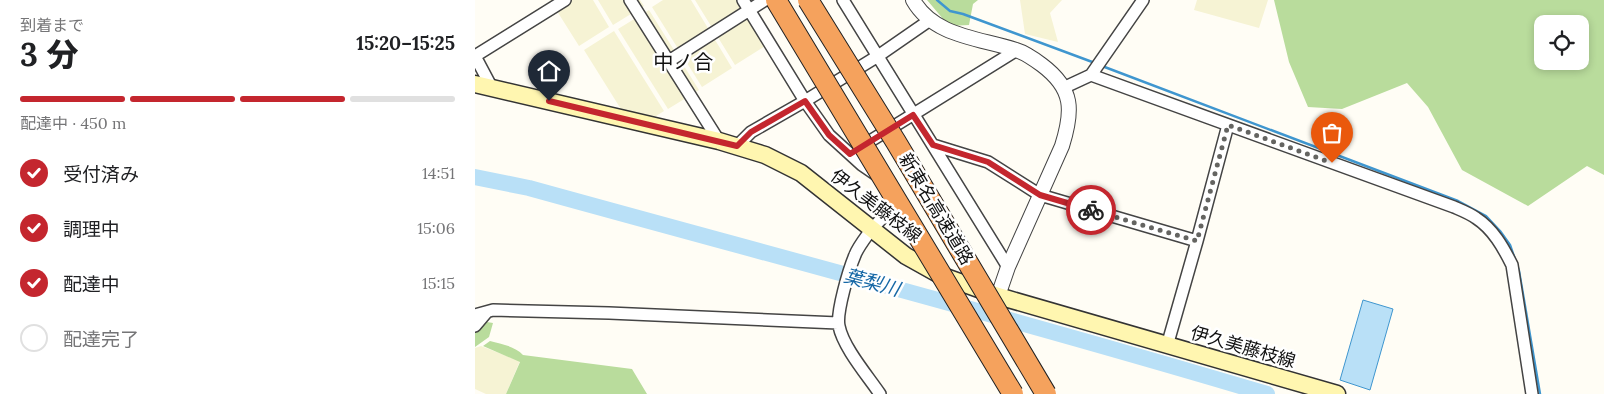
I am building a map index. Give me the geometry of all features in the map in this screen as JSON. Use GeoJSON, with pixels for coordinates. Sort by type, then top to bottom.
{"type":"FeatureCollection","features":[{"type":"Feature","properties":{"kind":"highway","name":"新東名高速道路"},"geometry":{"type":"LineString","coordinates":[[776,0],[1013,394]]}},
{"type":"Feature","properties":{"kind":"highway","name":"新東名高速道路"},"geometry":{"type":"LineString","coordinates":[[808,0],[896,142],[1046,394]]}},
{"type":"Feature","properties":{"kind":"main road","name":"伊久美藤枝線"},"geometry":{"type":"LineString","coordinates":[[475,84],[719,141],[765,155],[801,173],[906,256],[940,275],[998,296],[1167,346],[1297,389],[1337,394]]}},
{"type":"Feature","properties":{"kind":"street"},"geometry":{"type":"LineString","coordinates":[[492,88],[475,56],[565,0]]}},
{"type":"Feature","properties":{"kind":"street"},"geometry":{"type":"LineString","coordinates":[[630,0],[719,141]]}},
{"type":"Feature","properties":{"kind":"street"},"geometry":{"type":"LineString","coordinates":[[669,61],[746,5],[765,0]]}},
{"type":"Feature","properties":{"kind":"street"},"geometry":{"type":"LineString","coordinates":[[843,0],[1008,267]]}},
{"type":"Feature","properties":{"kind":"street"},"geometry":{"type":"LineString","coordinates":[[913,0],[930,20],[964,37],[1017,50],[1030,56],[1059,80],[1069,104],[1068,126],[1062,146],[1008,267],[998,296]]}},
{"type":"Feature","properties":{"kind":"street"},"geometry":{"type":"LineString","coordinates":[[1063,88],[1091,75],[1143,0]]}},
{"type":"Feature","properties":{"kind":"street"},"geometry":{"type":"LineString","coordinates":[[746,5],[805,101],[829,135],[877,176],[886,185],[891,194],[892,203],[885,215],[871,229],[855,254],[839,310],[838,323],[847,344],[880,394]]}},
{"type":"Feature","properties":{"kind":"street"},"geometry":{"type":"LineString","coordinates":[[737,146],[751,132],[878,56],[930,20]]}},
{"type":"Feature","properties":{"kind":"street"},"geometry":{"type":"LineString","coordinates":[[850,154],[1017,50]]}},
{"type":"Feature","properties":{"kind":"street"},"geometry":{"type":"LineString","coordinates":[[1091,75],[1454,207],[1476,218],[1491,231],[1503,247],[1512,265],[1532,394]]}},
{"type":"Feature","properties":{"kind":"street"},"geometry":{"type":"LineString","coordinates":[[1167,346],[1228,125]]}},
{"type":"Feature","properties":{"kind":"street"},"geometry":{"type":"LineString","coordinates":[[933,145],[988,162],[1040,195],[1197,241]]}},
{"type":"Feature","properties":{"kind":"street"},"geometry":{"type":"LineString","coordinates":[[475,326],[480,314],[493,310],[838,323]]}},
{"type":"Feature","properties":{"kind":"shaded area"},"geometry":{"type":"Polygon","coordinates":[[[550,0],[593,0],[609,27],[579,46],[550,0]]]}},
{"type":"Feature","properties":{"kind":"shaded area"},"geometry":{"type":"Polygon","coordinates":[[[598,0],[640,0],[644,6],[613,25],[598,0]]]}},
{"type":"Feature","properties":{"kind":"shaded area"},"geometry":{"type":"Polygon","coordinates":[[[663,0],[691,0],[732,68],[702,87],[652,7],[663,0]]]}},
{"type":"Feature","properties":{"kind":"shaded area"},"geometry":{"type":"Polygon","coordinates":[[[695,0],[737,0],[765,46],[735,65],[695,0]]]}},
{"type":"Feature","properties":{"kind":"shaded area"},"geometry":{"type":"Polygon","coordinates":[[[1020,0],[1062,0],[1050,13],[1058,42],[1025,34],[1020,0]]]}},
{"type":"Feature","properties":{"kind":"shaded area"},"geometry":{"type":"Polygon","coordinates":[[[1197,0],[1268,0],[1259,28],[1194,10],[1197,0]]]}},
{"type":"Feature","properties":{"kind":"shaded area"},"geometry":{"type":"Polygon","coordinates":[[[649,10],[699,90],[668,109],[618,29],[649,10]]]}},
{"type":"Feature","properties":{"kind":"shaded area"},"geometry":{"type":"Polygon","coordinates":[[[614,31],[664,111],[634,130],[584,50],[614,31]]]}},
{"type":"Feature","properties":{"kind":"shaded area"},"geometry":{"type":"Polygon","coordinates":[[[481,346],[520,361],[506,394],[486,394],[475,389],[475,348],[481,346]]]}},
{"type":"Feature","properties":{"kind":"green space"},"geometry":{"type":"Polygon","coordinates":[[[927,0],[978,0],[973,4],[969,25],[949,26],[927,0]]]}},
{"type":"Feature","properties":{"kind":"green space"},"geometry":{"type":"Polygon","coordinates":[[[1274,0],[1604,0],[1604,175],[1587,166],[1528,206],[1462,170],[1428,107],[1407,83],[1342,109],[1308,107],[1289,62],[1274,0]]]}},
{"type":"Feature","properties":{"kind":"green space"},"geometry":{"type":"Polygon","coordinates":[[[475,320],[493,323],[489,337],[475,347],[475,320]]]}},
{"type":"Feature","properties":{"kind":"green space"},"geometry":{"type":"Polygon","coordinates":[[[490,341],[512,347],[523,355],[632,369],[647,394],[506,394],[520,362],[483,346],[490,341]]]}},
{"type":"Feature","properties":{"kind":"water"},"geometry":{"type":"Polygon","coordinates":[[[1363,300],[1393,309],[1370,390],[1340,380],[1363,300]]]}},
{"type":"Feature","properties":{"kind":"waterway"},"geometry":{"type":"LineString","coordinates":[[937,0],[950,11],[963,14],[1095,63]]}},
{"type":"Feature","properties":{"kind":"waterway"},"geometry":{"type":"LineString","coordinates":[[1102,66],[1458,201],[1486,216],[1510,245],[1519,271],[1540,394]]}},
{"type":"Feature","properties":{"kind":"waterway","name":"葉梨川"},"geometry":{"type":"LineString","coordinates":[[475,177],[529,188],[1083,341],[1267,394]]}},
{"type":"Feature","properties":{"kind":"way so far"},"geometry":{"type":"LineString","coordinates":[[1091,210],[1197,241],[1228,125],[1332,163]]}},
{"type":"Feature","properties":{"kind":"district","name":"中ノ合"},"geometry":{"type":"Point","coordinates":[683,62]}},
{"type":"Feature","properties":{"kind":"route"},"geometry":{"type":"LineString","coordinates":[[549,101],[737,146],[751,132],[805,101],[829,135],[850,154],[913,115],[933,145],[988,162],[1040,195],[1091,210]]}}]}
